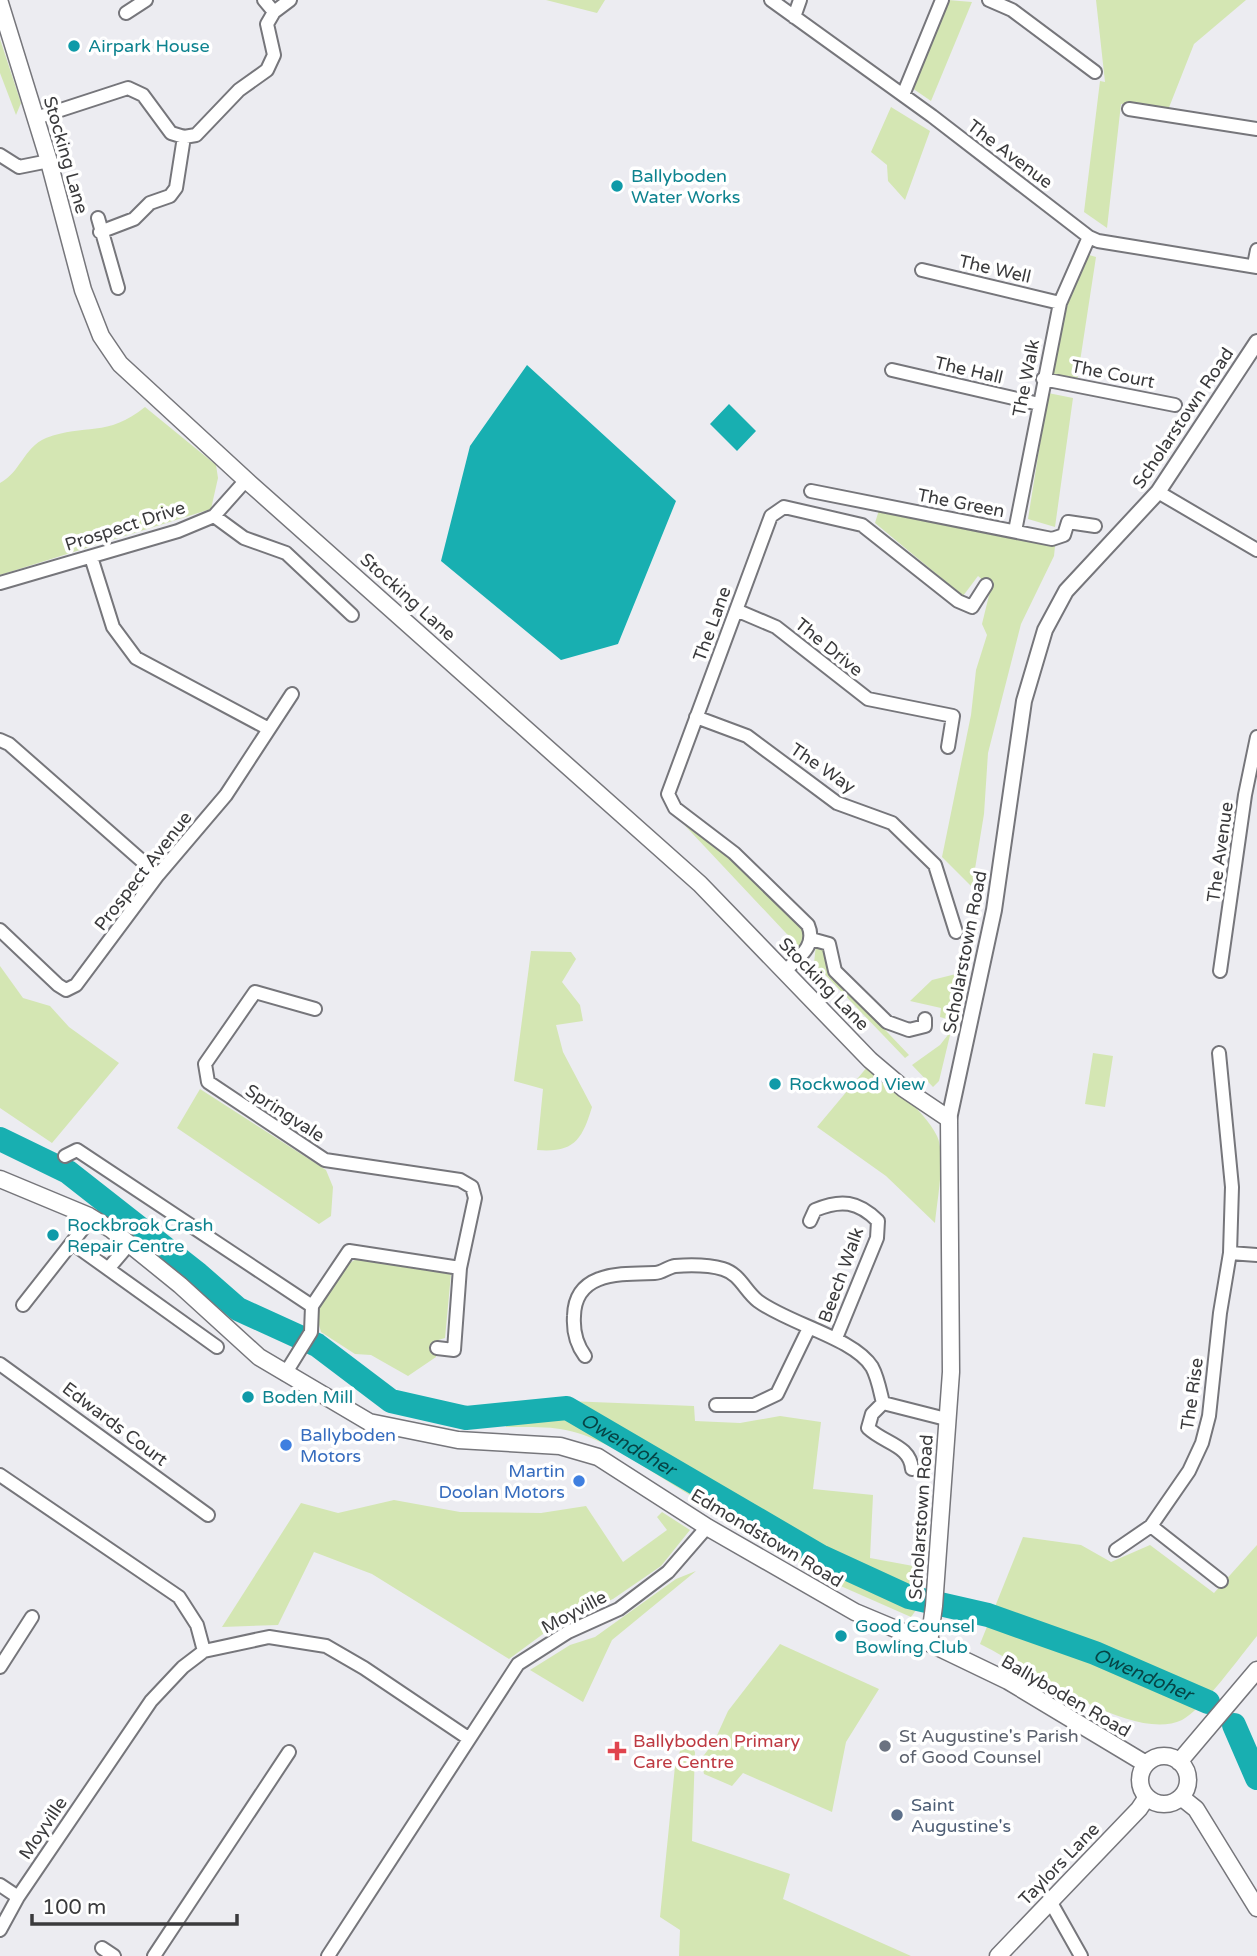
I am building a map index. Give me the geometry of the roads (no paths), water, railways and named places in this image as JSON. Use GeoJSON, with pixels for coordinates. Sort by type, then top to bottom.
{"type":"FeatureCollection","features":[{"type":"Feature","properties":{"kind":"main road","name":"Stocking Lane"},"geometry":{"type":"LineString","coordinates":[[0,3],[49,161],[83,290],[100,336],[120,364],[246,480],[700,884],[870,1060],[903,1088],[949,1119]]}},
{"type":"Feature","properties":{"kind":"main road","name":"Scholarstown Road"},"geometry":{"type":"LineString","coordinates":[[929,1643],[935,1604],[951,1336],[949,1119]]}},
{"type":"Feature","properties":{"kind":"main road","name":"Edmondstown Road"},"geometry":{"type":"LineString","coordinates":[[0,1179],[92,1217],[130,1243],[259,1357],[369,1422],[458,1440],[580,1450],[610,1464],[707,1527],[855,1612],[929,1643]]}},
{"type":"Feature","properties":{"kind":"main road","name":"Ballyboden Road"},"geometry":{"type":"LineString","coordinates":[[929,1643],[1054,1707],[1146,1764]]}},
{"type":"Feature","properties":{"kind":"main road"},"geometry":{"type":"LineString","coordinates":[[1179,1762],[1257,1670]]}},
{"type":"Feature","properties":{"kind":"main road"},"geometry":{"type":"LineString","coordinates":[[1160,1756],[1179,1762],[1188,1781],[1181,1797],[1164,1804],[1147,1797],[1140,1782],[1146,1764],[1160,1756]]}},
{"type":"Feature","properties":{"kind":"main road","name":"Taylors Lane"},"geometry":{"type":"LineString","coordinates":[[998,1956],[1139,1809],[1147,1797]]}},
{"type":"Feature","properties":{"kind":"main road"},"geometry":{"type":"LineString","coordinates":[[1181,1797],[1196,1809],[1255,1898]]}},
{"type":"Feature","properties":{"kind":"street"},"geometry":{"type":"LineString","coordinates":[[126,13],[146,0]]}},
{"type":"Feature","properties":{"kind":"street"},"geometry":{"type":"LineString","coordinates":[[264,0],[274,12]]}},
{"type":"Feature","properties":{"kind":"street"},"geometry":{"type":"LineString","coordinates":[[36,118],[128,88],[143,95],[171,133],[184,137],[196,135],[239,90],[267,70],[274,55],[267,24],[274,12],[290,0]]}},
{"type":"Feature","properties":{"kind":"street","name":"The Avenue"},"geometry":{"type":"LineString","coordinates":[[771,0],[903,95],[1090,237],[1098,241],[1255,266]]}},
{"type":"Feature","properties":{"kind":"street"},"geometry":{"type":"LineString","coordinates":[[794,17],[800,0]]}},
{"type":"Feature","properties":{"kind":"street"},"geometry":{"type":"LineString","coordinates":[[903,95],[942,0]]}},
{"type":"Feature","properties":{"kind":"street"},"geometry":{"type":"LineString","coordinates":[[989,0],[1012,10],[1096,72]]}},
{"type":"Feature","properties":{"kind":"street"},"geometry":{"type":"LineString","coordinates":[[1129,109],[1257,129]]}},
{"type":"Feature","properties":{"kind":"street"},"geometry":{"type":"LineString","coordinates":[[100,232],[134,219],[150,202],[170,195],[176,188],[184,137]]}},
{"type":"Feature","properties":{"kind":"street"},"geometry":{"type":"LineString","coordinates":[[0,155],[19,167],[49,161]]}},
{"type":"Feature","properties":{"kind":"street"},"geometry":{"type":"LineString","coordinates":[[97,218],[118,288]]}},
{"type":"Feature","properties":{"kind":"street","name":"The Walk"},"geometry":{"type":"LineString","coordinates":[[1015,531],[1060,303],[1090,237]]}},
{"type":"Feature","properties":{"kind":"street"},"geometry":{"type":"LineString","coordinates":[[1255,266],[1257,250]]}},
{"type":"Feature","properties":{"kind":"street","name":"The Well"},"geometry":{"type":"LineString","coordinates":[[922,270],[1060,303]]}},
{"type":"Feature","properties":{"kind":"street","name":"Scholarstown Road"},"geometry":{"type":"LineString","coordinates":[[949,1119],[992,922],[1024,701],[1033,663],[1059,601],[1093,559],[1158,492],[1257,342]]}},
{"type":"Feature","properties":{"kind":"street","name":"The Hall"},"geometry":{"type":"LineString","coordinates":[[892,370],[1039,404]]}},
{"type":"Feature","properties":{"kind":"street","name":"The Court"},"geometry":{"type":"LineString","coordinates":[[1043,379],[1175,405]]}},
{"type":"Feature","properties":{"kind":"street"},"geometry":{"type":"LineString","coordinates":[[246,480],[214,516],[244,538],[286,553],[352,615]]}},
{"type":"Feature","properties":{"kind":"street","name":"The Green"},"geometry":{"type":"LineString","coordinates":[[811,491],[1055,539],[1064,535],[1068,522],[1095,526]]}},
{"type":"Feature","properties":{"kind":"street"},"geometry":{"type":"LineString","coordinates":[[1158,492],[1257,550]]}},
{"type":"Feature","properties":{"kind":"street"},"geometry":{"type":"LineString","coordinates":[[850,520],[856,499]]}},
{"type":"Feature","properties":{"kind":"street","name":"The Lane"},"geometry":{"type":"LineString","coordinates":[[925,1019],[925,1026],[909,1030],[887,1022],[835,971],[828,944],[811,939],[808,925],[734,853],[670,802],[668,789],[776,510],[784,507],[850,520],[862,525],[972,607],[986,585]]}},
{"type":"Feature","properties":{"kind":"street","name":"Prospect Drive"},"geometry":{"type":"LineString","coordinates":[[0,583],[214,516]]}},
{"type":"Feature","properties":{"kind":"street"},"geometry":{"type":"LineString","coordinates":[[90,557],[113,627],[136,658],[269,729]]}},
{"type":"Feature","properties":{"kind":"street","name":"The Drive"},"geometry":{"type":"LineString","coordinates":[[736,610],[776,627],[861,696],[953,716],[947,747]]}},
{"type":"Feature","properties":{"kind":"street","name":"Prospect Avenue"},"geometry":{"type":"LineString","coordinates":[[0,930],[66,990],[76,985],[158,875],[226,795],[292,694]]}},
{"type":"Feature","properties":{"kind":"street","name":"The Way"},"geometry":{"type":"LineString","coordinates":[[696,717],[747,736],[837,803],[892,823],[935,865],[956,932]]}},
{"type":"Feature","properties":{"kind":"street","name":"The Avenue"},"geometry":{"type":"LineString","coordinates":[[1220,971],[1245,795],[1257,737]]}},
{"type":"Feature","properties":{"kind":"street"},"geometry":{"type":"LineString","coordinates":[[0,740],[158,875]]}},
{"type":"Feature","properties":{"kind":"street"},"geometry":{"type":"LineString","coordinates":[[785,971],[807,950],[811,939]]}},
{"type":"Feature","properties":{"kind":"street","name":"Springvale"},"geometry":{"type":"LineString","coordinates":[[315,1009],[255,992],[205,1064],[208,1082],[325,1160],[460,1180],[472,1187],[475,1198],[460,1268],[454,1350],[437,1348]]}},
{"type":"Feature","properties":{"kind":"street","name":"The Rise"},"geometry":{"type":"LineString","coordinates":[[1116,1550],[1151,1526],[1189,1471],[1202,1443],[1209,1416],[1220,1313],[1230,1253],[1232,1186],[1219,1053]]}},
{"type":"Feature","properties":{"kind":"street"},"geometry":{"type":"LineString","coordinates":[[65,1156],[77,1150],[312,1306]]}},
{"type":"Feature","properties":{"kind":"street","name":"Beech Walk"},"geometry":{"type":"LineString","coordinates":[[810,1221],[815,1210],[829,1205],[851,1203],[863,1206],[878,1221],[877,1238],[836,1339]]}},
{"type":"Feature","properties":{"kind":"street"},"geometry":{"type":"LineString","coordinates":[[23,1305],[92,1217]]}},
{"type":"Feature","properties":{"kind":"street"},"geometry":{"type":"LineString","coordinates":[[108,1269],[130,1243]]}},
{"type":"Feature","properties":{"kind":"street"},"geometry":{"type":"LineString","coordinates":[[79,1248],[216,1347]]}},
{"type":"Feature","properties":{"kind":"street"},"geometry":{"type":"LineString","coordinates":[[285,1374],[312,1332],[312,1306],[349,1251],[460,1268]]}},
{"type":"Feature","properties":{"kind":"street"},"geometry":{"type":"LineString","coordinates":[[1230,1253],[1257,1255]]}},
{"type":"Feature","properties":{"kind":"street"},"geometry":{"type":"LineString","coordinates":[[585,1356],[576,1339],[573,1325],[574,1306],[580,1290],[595,1279],[643,1272],[658,1273],[672,1266],[723,1269],[737,1276],[756,1300],[836,1339],[871,1366],[883,1403]]}},
{"type":"Feature","properties":{"kind":"street"},"geometry":{"type":"LineString","coordinates":[[716,1405],[754,1405],[777,1394],[809,1328]]}},
{"type":"Feature","properties":{"kind":"street","name":"Edwards Court"},"geometry":{"type":"LineString","coordinates":[[0,1364],[208,1515]]}},
{"type":"Feature","properties":{"kind":"street"},"geometry":{"type":"LineString","coordinates":[[883,1403],[946,1419]]}},
{"type":"Feature","properties":{"kind":"street"},"geometry":{"type":"LineString","coordinates":[[883,1403],[872,1414],[868,1428],[881,1440],[905,1450],[912,1461],[912,1469]]}},
{"type":"Feature","properties":{"kind":"street"},"geometry":{"type":"LineString","coordinates":[[0,1475],[179,1597],[197,1625],[204,1651]]}},
{"type":"Feature","properties":{"kind":"street"},"geometry":{"type":"LineString","coordinates":[[1151,1526],[1221,1581]]}},
{"type":"Feature","properties":{"kind":"street","name":"Moyville"},"geometry":{"type":"LineString","coordinates":[[328,1956],[468,1738],[519,1664],[568,1632],[619,1609],[668,1572],[707,1527]]}},
{"type":"Feature","properties":{"kind":"street"},"geometry":{"type":"LineString","coordinates":[[0,1667],[32,1617]]}},
{"type":"Feature","properties":{"kind":"street","name":"Moyville"},"geometry":{"type":"LineString","coordinates":[[0,1930],[18,1897],[152,1701],[183,1667],[204,1651],[269,1637],[326,1646],[364,1668],[468,1738]]}},
{"type":"Feature","properties":{"kind":"street"},"geometry":{"type":"LineString","coordinates":[[154,1956],[289,1752]]}},
{"type":"Feature","properties":{"kind":"street"},"geometry":{"type":"LineString","coordinates":[[0,1885],[18,1897]]}},
{"type":"Feature","properties":{"kind":"street"},"geometry":{"type":"LineString","coordinates":[[1050,1901],[1081,1956]]}},
{"type":"Feature","properties":{"kind":"street"},"geometry":{"type":"LineString","coordinates":[[102,1948],[114,1956]]}},
{"type":"Feature","properties":{"kind":"water"},"geometry":{"type":"Polygon","coordinates":[[[527,365],[676,501],[618,644],[561,660],[441,561],[470,446],[527,365]]]}},
{"type":"Feature","properties":{"kind":"water"},"geometry":{"type":"Polygon","coordinates":[[[729,404],[756,431],[737,451],[710,424],[729,404]]]}},
{"type":"Feature","properties":{"kind":"waterway","name":"Owendoher"},"geometry":{"type":"LineString","coordinates":[[0,1139],[68,1172],[198,1274],[238,1309],[317,1345],[391,1401],[466,1418],[567,1408],[822,1557],[909,1597],[988,1615],[1095,1653],[1208,1702]]}},
{"type":"Feature","properties":{"kind":"waterway","name":"Owendoher"},"geometry":{"type":"LineString","coordinates":[[1234,1725],[1257,1778]]}},
{"type":"Feature","properties":{"kind":"place","name":"Airpark House"},"geometry":{"type":"Point","coordinates":[74,46]}},
{"type":"Feature","properties":{"kind":"place","name":"Ballyboden Water Works"},"geometry":{"type":"Point","coordinates":[617,186]}},
{"type":"Feature","properties":{"kind":"place","name":"Rockwood View"},"geometry":{"type":"Point","coordinates":[775,1084]}},
{"type":"Feature","properties":{"kind":"place","name":"Rockbrook Crash Repair Centre"},"geometry":{"type":"Point","coordinates":[53,1235]}},
{"type":"Feature","properties":{"kind":"place","name":"Boden Mill"},"geometry":{"type":"Point","coordinates":[248,1397]}},
{"type":"Feature","properties":{"kind":"place","name":"Ballyboden Motors"},"geometry":{"type":"Point","coordinates":[286,1445]}},
{"type":"Feature","properties":{"kind":"place","name":"Martin Doolan Motors"},"geometry":{"type":"Point","coordinates":[579,1481]}},
{"type":"Feature","properties":{"kind":"place","name":"Good Counsel Bowling Club"},"geometry":{"type":"Point","coordinates":[841,1636]}},
{"type":"Feature","properties":{"kind":"place","name":"St Augustine's Parish of Good Counsel"},"geometry":{"type":"Point","coordinates":[885,1746]}},
{"type":"Feature","properties":{"kind":"place","name":"Ballyboden Primary Care Centre"},"geometry":{"type":"Point","coordinates":[617,1751]}},
{"type":"Feature","properties":{"kind":"place","name":"Saint Augustine's"},"geometry":{"type":"Point","coordinates":[897,1815]}}]}
